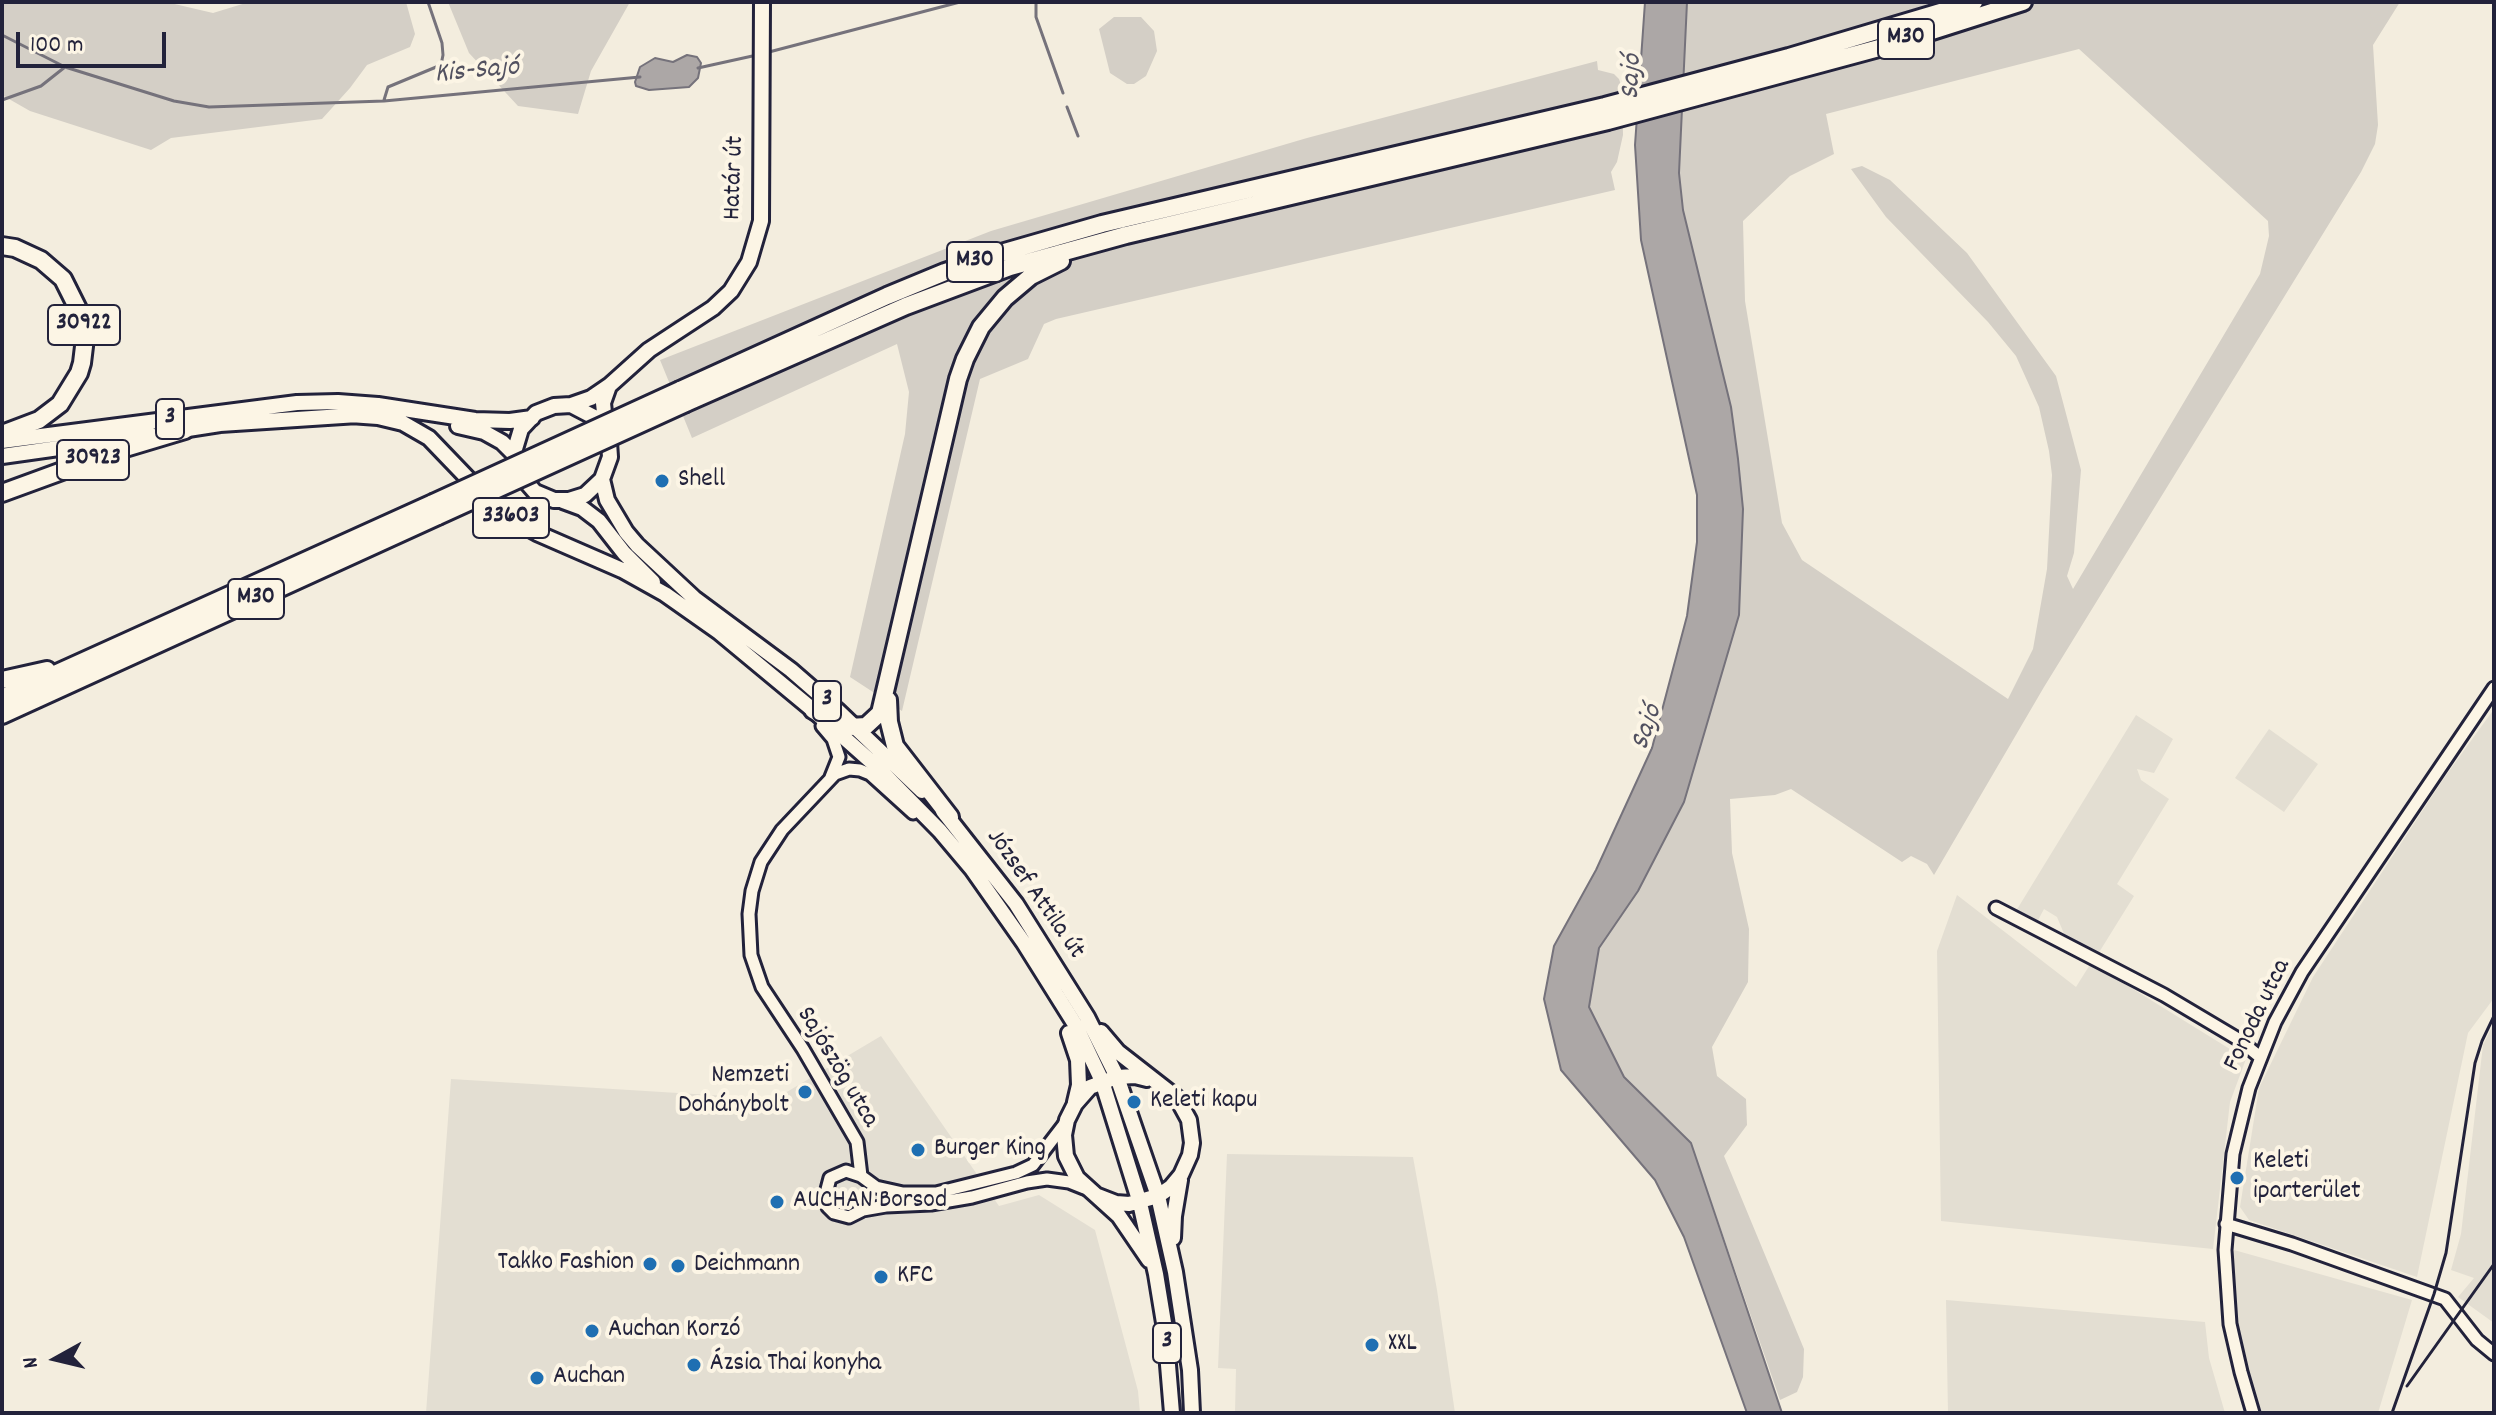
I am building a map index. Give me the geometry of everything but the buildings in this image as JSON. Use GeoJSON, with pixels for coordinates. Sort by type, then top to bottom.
{"type":"FeatureCollection","features":[{"type":"Feature","properties":{"kind":"highway","name":"M30"},"geometry":{"type":"LineString","coordinates":[[1789,65],[1974,2]]}},
{"type":"Feature","properties":{"kind":"highway","name":"M30"},"geometry":{"type":"LineString","coordinates":[[683,396],[1010,267],[2023,2]]}},
{"type":"Feature","properties":{"kind":"highway","name":"M30"},"geometry":{"type":"LineString","coordinates":[[2,715],[683,396],[846,314],[945,272],[1102,224],[1606,113]]}},
{"type":"Feature","properties":{"kind":"highway"},"geometry":{"type":"LineString","coordinates":[[813,710],[841,726],[857,727],[866,726],[880,713],[958,379],[981,327],[1005,298],[1031,276],[1126,235]]}},
{"type":"Feature","properties":{"kind":"highway","name":"30922"},"geometry":{"type":"LineString","coordinates":[[2,246],[15,248],[41,260],[63,279],[81,315],[85,338],[79,373],[60,404],[39,420],[2,434]]}},
{"type":"Feature","properties":{"kind":"highway","name":"30923"},"geometry":{"type":"LineString","coordinates":[[2,493],[125,448],[185,430]]}},
{"type":"Feature","properties":{"kind":"highway","name":"M30"},"geometry":{"type":"LineString","coordinates":[[2,698],[436,510]]}},
{"type":"Feature","properties":{"kind":"highway"},"geometry":{"type":"LineString","coordinates":[[2,680],[87,659]]}},
{"type":"Feature","properties":{"kind":"highway"},"geometry":{"type":"LineString","coordinates":[[888,686],[889,722],[895,746],[945,824]]}},
{"type":"Feature","properties":{"kind":"main road","name":"Határ út"},"geometry":{"type":"LineString","coordinates":[[571,405],[591,398],[649,350],[699,319],[740,279],[752,253],[761,221],[762,2]]}},
{"type":"Feature","properties":{"kind":"main road"},"geometry":{"type":"LineString","coordinates":[[606,436],[603,403],[610,385]]}},
{"type":"Feature","properties":{"kind":"main road","name":"3"},"geometry":{"type":"LineString","coordinates":[[2,441],[297,403],[378,405],[475,420],[510,421],[532,418],[548,407],[571,405]]}},
{"type":"Feature","properties":{"kind":"main road"},"geometry":{"type":"LineString","coordinates":[[571,405],[594,417],[606,436]]}},
{"type":"Feature","properties":{"kind":"main road","name":"3"},"geometry":{"type":"LineString","coordinates":[[2,456],[220,424],[350,415],[389,414],[473,429],[502,442],[516,456],[518,470],[530,487],[541,495],[582,508],[599,521],[624,553],[665,594]]}},
{"type":"Feature","properties":{"kind":"main road","name":"3"},"geometry":{"type":"LineString","coordinates":[[350,415],[378,417]]}},
{"type":"Feature","properties":{"kind":"main road","name":"33603"},"geometry":{"type":"LineString","coordinates":[[378,417],[403,423],[429,438],[501,513],[537,533],[622,570],[665,594]]}},
{"type":"Feature","properties":{"kind":"main road"},"geometry":{"type":"LineString","coordinates":[[516,456],[518,436],[525,423],[532,418]]}},
{"type":"Feature","properties":{"kind":"main road","name":"3"},"geometry":{"type":"LineString","coordinates":[[602,479],[610,457],[606,436]]}},
{"type":"Feature","properties":{"kind":"main road"},"geometry":{"type":"LineString","coordinates":[[561,500],[585,495],[602,479]]}},
{"type":"Feature","properties":{"kind":"main road","name":"József Attila út"},"geometry":{"type":"LineString","coordinates":[[602,479],[607,500],[626,532],[654,563],[694,598],[791,670],[857,727],[1016,904],[1087,1017],[1117,1077],[1158,1196],[1175,1272],[1190,1370],[1192,1413]]}},
{"type":"Feature","properties":{"kind":"main road","name":"József Attila út"},"geometry":{"type":"LineString","coordinates":[[665,594],[719,632],[945,824],[1076,1026],[1102,1081],[1140,1203],[1165,1329],[1172,1413]]}},
{"type":"Feature","properties":{"kind":"main road"},"geometry":{"type":"LineString","coordinates":[[1045,978],[1076,1049],[1079,1085],[1064,1135],[1066,1156],[1077,1178],[1126,1226],[1156,1274]]}},
{"type":"Feature","properties":{"kind":"main road"},"geometry":{"type":"LineString","coordinates":[[1087,1017],[1118,1052],[1177,1098],[1189,1120],[1191,1131],[1190,1155],[1181,1175],[1158,1196],[1140,1203],[1116,1203],[1093,1193]]}},
{"type":"Feature","properties":{"kind":"main road"},"geometry":{"type":"LineString","coordinates":[[1075,1104],[1090,1087],[1102,1081],[1135,1076],[1156,1082]]}},
{"type":"Feature","properties":{"kind":"main road"},"geometry":{"type":"LineString","coordinates":[[1175,1272],[1173,1230],[1181,1175]]}},
{"type":"Feature","properties":{"kind":"street"},"geometry":{"type":"LineString","coordinates":[[770,674],[776,686],[833,739],[839,757],[831,778]]}},
{"type":"Feature","properties":{"kind":"street","name":"Fonoda utca"},"geometry":{"type":"LineString","coordinates":[[2253,1413],[2230,1324],[2226,1224],[2238,1127],[2260,1057],[2302,972],[2494,688]]}},
{"type":"Feature","properties":{"kind":"street"},"geometry":{"type":"LineString","coordinates":[[831,778],[849,769],[870,774],[926,825],[945,824]]}},
{"type":"Feature","properties":{"kind":"street","name":"Sajószög utca"},"geometry":{"type":"LineString","coordinates":[[831,778],[764,854],[752,891],[748,934],[751,955],[762,987],[803,1049],[857,1142],[864,1179]]}},
{"type":"Feature","properties":{"kind":"street"},"geometry":{"type":"LineString","coordinates":[[1996,908],[2164,995],[2238,1039],[2260,1057]]}},
{"type":"Feature","properties":{"kind":"street"},"geometry":{"type":"LineString","coordinates":[[1067,1120],[1033,1165],[1016,1173],[936,1193],[903,1193],[876,1187],[846,1171],[833,1175],[827,1182],[826,1203],[834,1213],[853,1216],[863,1210],[959,1199],[1047,1179],[1069,1182],[1093,1193]]}},
{"type":"Feature","properties":{"kind":"street"},"geometry":{"type":"LineString","coordinates":[[846,1171],[852,1160],[848,1127]]}},
{"type":"Feature","properties":{"kind":"street"},"geometry":{"type":"LineString","coordinates":[[863,1210],[869,1195],[864,1179]]}},
{"type":"Feature","properties":{"kind":"street"},"geometry":{"type":"LineString","coordinates":[[2226,1224],[2292,1244],[2445,1299],[2477,1340],[2494,1354]]}},
{"type":"Feature","properties":{"kind":"shaded area"},"geometry":{"type":"Polygon","coordinates":[[[2,2],[166,2],[213,13],[249,2],[406,2],[415,34],[410,47],[367,65],[322,119],[171,138],[151,150],[30,111],[2,95],[2,2]]]}},
{"type":"Feature","properties":{"kind":"shaded area"},"geometry":{"type":"Polygon","coordinates":[[[448,2],[630,2],[591,71],[578,114],[518,106],[469,53],[448,2]]]}},
{"type":"Feature","properties":{"kind":"shaded area"},"geometry":{"type":"Polygon","coordinates":[[[1645,2],[1687,2],[1679,173],[1683,210],[1731,407],[1743,509],[1739,615],[1684,802],[1638,891],[1599,948],[1589,1007],[1624,1077],[1691,1143],[1782,1413],[1747,1413],[1684,1237],[1655,1180],[1561,1070],[1544,999],[1554,946],[1596,870],[1652,748],[1687,616],[1697,542],[1697,495],[1641,240],[1635,145],[1645,2]]]}},
{"type":"Feature","properties":{"kind":"shaded area"},"geometry":{"type":"Polygon","coordinates":[[[1687,2],[2400,2],[2373,45],[2378,125],[2375,144],[2361,172],[2044,687],[1934,875],[1927,864],[1911,856],[1902,862],[1791,789],[1775,795],[1730,799],[1732,853],[1749,929],[1748,982],[1712,1047],[1717,1076],[1746,1099],[1747,1125],[1724,1156],[1804,1349],[1803,1377],[1797,1392],[1780,1400],[1691,1143],[1624,1077],[1589,1007],[1599,948],[1638,891],[1731,407],[1683,210],[1679,173],[1687,2]],[[2079,49],[1826,114],[1834,154],[1790,176],[1743,221],[1745,301],[1782,523],[1802,560],[2008,699],[2033,649],[2047,569],[2052,475],[2039,407],[2016,356],[1988,322],[1886,217],[1851,169],[1862,166],[1890,180],[1967,253],[2056,376],[2081,470],[2074,553],[2067,576],[2073,589],[2260,274],[2269,236],[2268,221],[2079,49]]]}},
{"type":"Feature","properties":{"kind":"shaded area"},"geometry":{"type":"Polygon","coordinates":[[[1114,17],[1141,17],[1154,31],[1157,51],[1146,76],[1134,84],[1127,84],[1110,73],[1099,29],[1114,17]]]}},
{"type":"Feature","properties":{"kind":"shaded area"},"geometry":{"type":"Polygon","coordinates":[[[687,55],[697,57],[701,63],[698,78],[689,87],[649,90],[636,86],[640,67],[655,58],[673,62],[687,55]]]}},
{"type":"Feature","properties":{"kind":"shaded area"},"geometry":{"type":"Polygon","coordinates":[[[1597,61],[1598,70],[1614,74],[1622,88],[1623,135],[1617,162],[1611,172],[1615,190],[1056,319],[1044,324],[1028,359],[980,379],[902,711],[850,677],[905,434],[909,392],[897,344],[692,438],[660,360],[991,231],[1307,138],[1597,61]]]}},
{"type":"Feature","properties":{"kind":"shaded area"},"geometry":{"type":"Polygon","coordinates":[[[2494,709],[2494,998],[2468,1033],[2417,1277],[2249,1220],[2240,1207],[2259,1088],[2313,977],[2444,778],[2494,709]]]}},
{"type":"Feature","properties":{"kind":"shaded area"},"geometry":{"type":"Polygon","coordinates":[[[2136,715],[2173,739],[2154,773],[2137,769],[2141,780],[2169,799],[2117,884],[2134,896],[2098,954],[2065,936],[2057,917],[2044,909],[2037,922],[2016,911],[2136,715]]]}},
{"type":"Feature","properties":{"kind":"shaded area"},"geometry":{"type":"Polygon","coordinates":[[[2269,729],[2318,764],[2284,812],[2235,778],[2269,729]]]}},
{"type":"Feature","properties":{"kind":"shaded area"},"geometry":{"type":"Polygon","coordinates":[[[1957,895],[2076,987],[2091,963],[2246,1059],[2230,1102],[2213,1249],[1941,1221],[1937,951],[1957,895]]]}},
{"type":"Feature","properties":{"kind":"shaded area"},"geometry":{"type":"Polygon","coordinates":[[[2494,1023],[2494,1323],[2458,1297],[2474,1278],[2451,1270],[2461,1234],[2483,1045],[2494,1023]]]}},
{"type":"Feature","properties":{"kind":"shaded area"},"geometry":{"type":"Polygon","coordinates":[[[881,1036],[999,1206],[1039,1195],[1095,1230],[1138,1391],[1140,1413],[426,1413],[451,1079],[775,1099],[881,1036]]]}},
{"type":"Feature","properties":{"kind":"shaded area"},"geometry":{"type":"Polygon","coordinates":[[[1227,1154],[1413,1157],[1455,1413],[1235,1413],[1236,1369],[1218,1368],[1227,1154]]]}},
{"type":"Feature","properties":{"kind":"shaded area"},"geometry":{"type":"Polygon","coordinates":[[[2234,1250],[2412,1300],[2378,1413],[2261,1413],[2236,1320],[2232,1280],[2234,1250]]]}},
{"type":"Feature","properties":{"kind":"shaded area"},"geometry":{"type":"Polygon","coordinates":[[[1946,1300],[2205,1322],[2209,1358],[2225,1413],[1948,1413],[1946,1300]]]}},
{"type":"Feature","properties":{"kind":"waterway"},"geometry":{"type":"LineString","coordinates":[[384,100],[388,87],[441,65],[442,43],[428,2]]}},
{"type":"Feature","properties":{"kind":"waterway","name":"Kis-Sajó"},"geometry":{"type":"LineString","coordinates":[[769,52],[960,2]]}},
{"type":"Feature","properties":{"kind":"waterway"},"geometry":{"type":"LineString","coordinates":[[1036,2],[1036,17],[1063,93]]}},
{"type":"Feature","properties":{"kind":"waterway","name":"Kis-Sajó"},"geometry":{"type":"LineString","coordinates":[[2,35],[65,67],[174,101],[209,107],[384,101],[640,77]]}},
{"type":"Feature","properties":{"kind":"waterway","name":"Kis-Sajó"},"geometry":{"type":"LineString","coordinates":[[698,68],[757,55]]}},
{"type":"Feature","properties":{"kind":"waterway"},"geometry":{"type":"LineString","coordinates":[[2,100],[41,86],[65,67]]}},
{"type":"Feature","properties":{"kind":"waterway"},"geometry":{"type":"LineString","coordinates":[[1067,107],[1078,136]]}},
{"type":"Feature","properties":{"kind":"railway"},"geometry":{"type":"LineString","coordinates":[[2392,1413],[2446,1253],[2475,1063],[2494,1016]]}},
{"type":"Feature","properties":{"kind":"railway"},"geometry":{"type":"LineString","coordinates":[[2407,1386],[2494,1264]]}},
{"type":"Feature","properties":{"kind":"place","name":"Shell"},"geometry":{"type":"Point","coordinates":[662,481]}},
{"type":"Feature","properties":{"kind":"place","name":"Nemzeti Dohánybolt"},"geometry":{"type":"Point","coordinates":[805,1092]}},
{"type":"Feature","properties":{"kind":"place","name":"Keleti kapu"},"geometry":{"type":"Point","coordinates":[1134,1102]}},
{"type":"Feature","properties":{"kind":"place","name":"Burger King"},"geometry":{"type":"Point","coordinates":[918,1150]}},
{"type":"Feature","properties":{"kind":"place","name":"Keleti iparterület"},"geometry":{"type":"Point","coordinates":[2237,1178]}},
{"type":"Feature","properties":{"kind":"place","name":"AUCHAN Borsod"},"geometry":{"type":"Point","coordinates":[777,1202]}},
{"type":"Feature","properties":{"kind":"place","name":"Takko Fashion"},"geometry":{"type":"Point","coordinates":[650,1264]}},
{"type":"Feature","properties":{"kind":"place","name":"Deichmann"},"geometry":{"type":"Point","coordinates":[678,1266]}},
{"type":"Feature","properties":{"kind":"place","name":"KFC"},"geometry":{"type":"Point","coordinates":[881,1277]}},
{"type":"Feature","properties":{"kind":"place","name":"Auchan Korzó"},"geometry":{"type":"Point","coordinates":[592,1331]}},
{"type":"Feature","properties":{"kind":"place","name":"XXL"},"geometry":{"type":"Point","coordinates":[1372,1345]}},
{"type":"Feature","properties":{"kind":"place","name":"Ázsia Thai konyha"},"geometry":{"type":"Point","coordinates":[694,1365]}},
{"type":"Feature","properties":{"kind":"place","name":"Auchan"},"geometry":{"type":"Point","coordinates":[537,1378]}},
{"type":"Feature","properties":{"kind":"water label","name":"Sajó"},"geometry":{"type":"Point","coordinates":[1634,77]}},
{"type":"Feature","properties":{"kind":"water label","name":"Sajó"},"geometry":{"type":"Point","coordinates":[1649,728]}}]}
